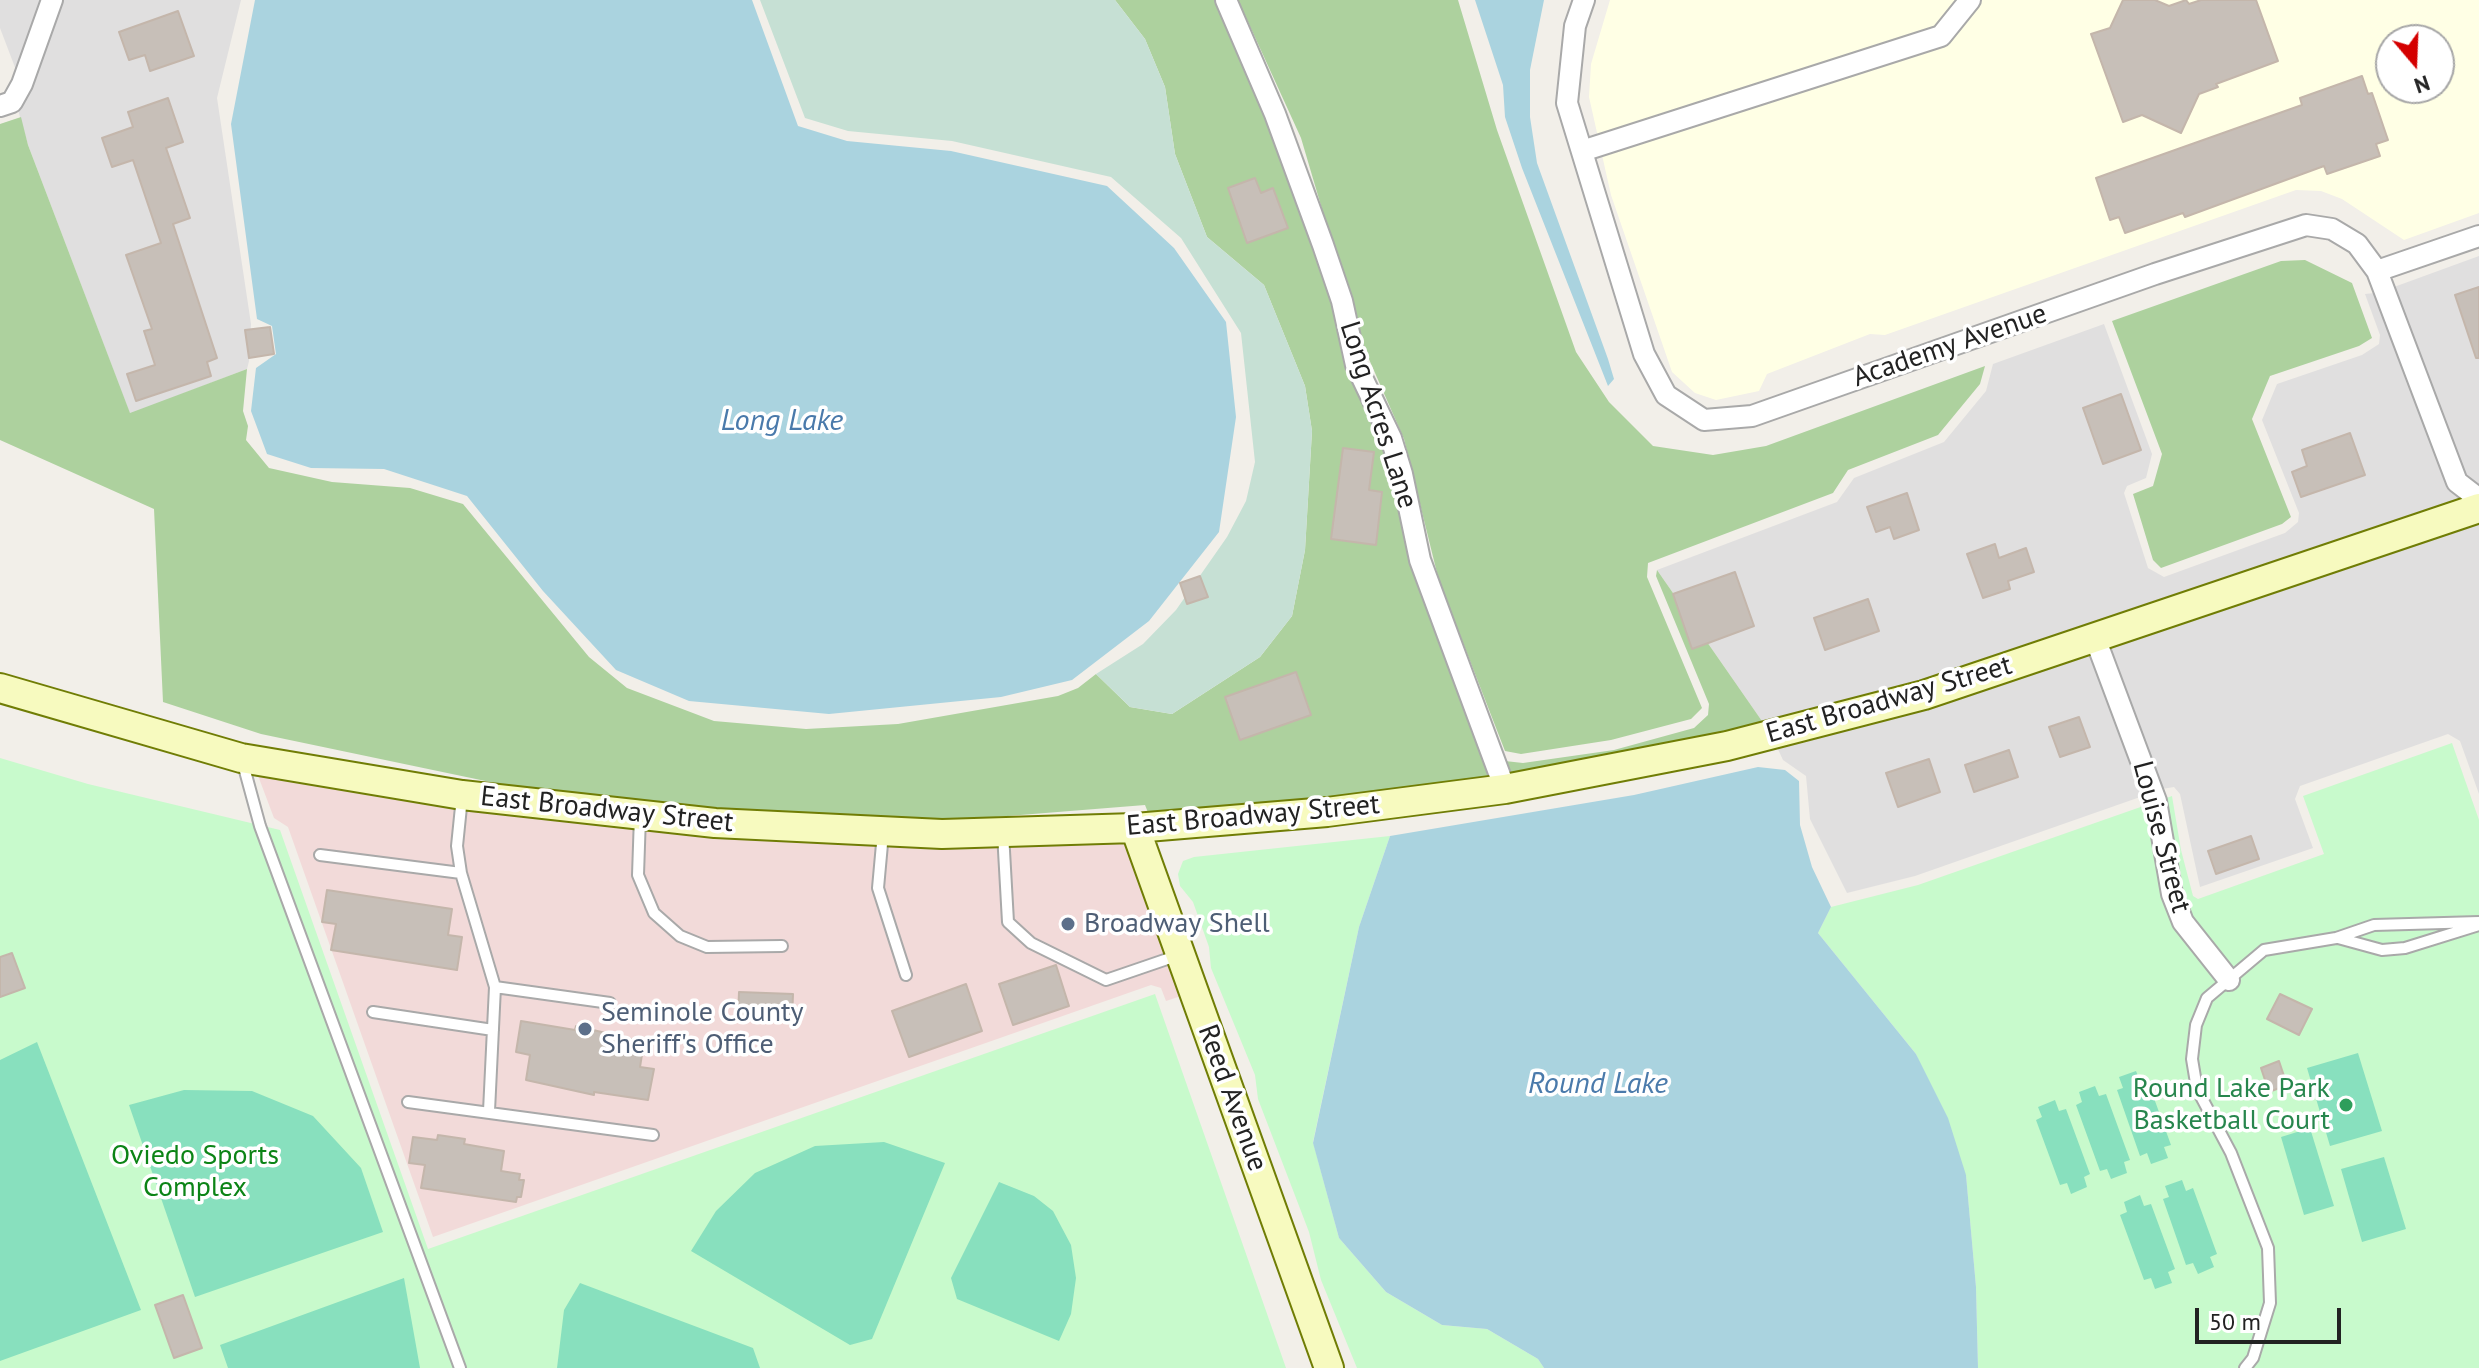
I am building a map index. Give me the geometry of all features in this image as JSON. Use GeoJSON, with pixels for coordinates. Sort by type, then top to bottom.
{"type":"FeatureCollection","features":[{"type":"Feature","properties":{"kind":"main road","name":"East Broadway Street"},"geometry":{"type":"LineString","coordinates":[[0,688],[241,758],[462,795],[715,823],[883,831],[1003,832],[1135,828],[1327,812],[1505,789],[1727,746],[1924,695],[2479,508]]}},
{"type":"Feature","properties":{"kind":"main road","name":"Reed Avenue"},"geometry":{"type":"LineString","coordinates":[[1135,828],[1329,1368]]}},
{"type":"Feature","properties":{"kind":"street"},"geometry":{"type":"LineString","coordinates":[[0,106],[12,102],[22,84],[52,0]]}},
{"type":"Feature","properties":{"kind":"street","name":"Long Acres Lane"},"geometry":{"type":"LineString","coordinates":[[1226,0],[1275,114],[1323,245],[1342,301],[1356,365],[1391,438],[1420,560],[1505,789]]}},
{"type":"Feature","properties":{"kind":"street","name":"Academy Avenue"},"geometry":{"type":"LineString","coordinates":[[1584,0],[1575,26],[1567,103],[1644,354],[1666,395],[1704,420],[1752,416],[2280,231],[2306,225],[2332,229],[2357,244],[2377,271],[2457,482],[2479,499]]}},
{"type":"Feature","properties":{"kind":"street"},"geometry":{"type":"LineString","coordinates":[[1582,151],[1941,36],[1970,0]]}},
{"type":"Feature","properties":{"kind":"street"},"geometry":{"type":"LineString","coordinates":[[2377,271],[2479,236]]}},
{"type":"Feature","properties":{"kind":"street","name":"Louise Street"},"geometry":{"type":"LineString","coordinates":[[2095,638],[2156,801],[2172,894],[2183,922],[2229,980]]}},
{"type":"Feature","properties":{"kind":"lane"},"geometry":{"type":"LineString","coordinates":[[241,758],[260,826],[460,1368]]}},
{"type":"Feature","properties":{"kind":"lane"},"geometry":{"type":"LineString","coordinates":[[462,795],[457,846],[461,873],[495,987],[489,1111]]}},
{"type":"Feature","properties":{"kind":"lane"},"geometry":{"type":"LineString","coordinates":[[640,814],[638,875],[654,913],[680,936],[707,947],[782,946]]}},
{"type":"Feature","properties":{"kind":"lane"},"geometry":{"type":"LineString","coordinates":[[883,831],[878,888],[906,975]]}},
{"type":"Feature","properties":{"kind":"lane"},"geometry":{"type":"LineString","coordinates":[[1003,832],[1008,922],[1031,943],[1106,980],[1181,955]]}},
{"type":"Feature","properties":{"kind":"lane"},"geometry":{"type":"LineString","coordinates":[[320,855],[461,873]]}},
{"type":"Feature","properties":{"kind":"lane"},"geometry":{"type":"LineString","coordinates":[[2336,938],[2382,950],[2405,948],[2479,923]]}},
{"type":"Feature","properties":{"kind":"lane"},"geometry":{"type":"LineString","coordinates":[[2245,1368],[2253,1358],[2270,1303],[2268,1248],[2231,1153],[2197,1089],[2192,1059],[2196,1025],[2207,998],[2264,950],[2336,938],[2374,925],[2479,923]]}},
{"type":"Feature","properties":{"kind":"lane"},"geometry":{"type":"LineString","coordinates":[[495,987],[610,1003]]}},
{"type":"Feature","properties":{"kind":"lane"},"geometry":{"type":"LineString","coordinates":[[373,1012],[493,1030]]}},
{"type":"Feature","properties":{"kind":"lane"},"geometry":{"type":"LineString","coordinates":[[408,1102],[653,1135]]}},
{"type":"Feature","properties":{"kind":"shaded area"},"geometry":{"type":"Polygon","coordinates":[[[0,0],[41,0],[16,70],[0,28],[0,0]]]}},
{"type":"Feature","properties":{"kind":"shaded area"},"geometry":{"type":"Polygon","coordinates":[[[63,0],[241,0],[217,98],[251,324],[247,369],[130,414],[28,145],[18,110],[31,89],[63,0]]]}},
{"type":"Feature","properties":{"kind":"shaded area"},"geometry":{"type":"Polygon","coordinates":[[[760,0],[1115,0],[1145,39],[1165,87],[1175,154],[1207,237],[1264,285],[1305,386],[1312,431],[1305,550],[1292,616],[1260,657],[1172,714],[1130,707],[1096,674],[1143,644],[1176,610],[1227,537],[1246,501],[1255,462],[1241,333],[1181,238],[1111,177],[952,141],[848,131],[805,118],[760,0]]]}},
{"type":"Feature","properties":{"kind":"shaded area"},"geometry":{"type":"Polygon","coordinates":[[[1610,0],[2479,0],[2479,213],[2404,240],[2342,199],[2321,191],[2296,190],[1885,335],[1870,334],[1767,374],[1759,391],[1716,400],[1695,393],[1672,372],[1611,195],[1589,97],[1591,64],[1610,0]]]}},
{"type":"Feature","properties":{"kind":"shaded area"},"geometry":{"type":"Polygon","coordinates":[[[2479,256],[2479,486],[2465,475],[2394,287],[2479,256]]]}},
{"type":"Feature","properties":{"kind":"shaded area"},"geometry":{"type":"Polygon","coordinates":[[[2375,293],[2447,485],[2463,500],[1920,684],[1764,724],[1657,570],[1837,502],[1854,478],[1944,442],[1986,391],[1993,364],[2104,324],[2152,454],[2146,478],[2127,486],[2124,493],[2148,568],[2164,577],[2285,533],[2298,522],[2299,513],[2262,420],[2277,384],[2362,355],[2379,344],[2380,335],[2365,294],[2375,293]]]}},
{"type":"Feature","properties":{"kind":"shaded area"},"geometry":{"type":"Polygon","coordinates":[[[2479,520],[2479,794],[2460,741],[2448,734],[2300,786],[2295,799],[2313,848],[2200,887],[2180,794],[2174,787],[2162,789],[2109,646],[2479,520]]]}},
{"type":"Feature","properties":{"kind":"shaded area"},"geometry":{"type":"Polygon","coordinates":[[[2090,652],[2143,796],[1915,876],[1847,893],[1810,819],[1806,776],[1783,760],[1776,745],[2090,652]]]}},
{"type":"Feature","properties":{"kind":"shaded area"},"geometry":{"type":"Polygon","coordinates":[[[257,773],[1129,840],[1184,995],[1166,1001],[1161,988],[1151,985],[433,1237],[288,827],[274,818],[257,773]]]}},
{"type":"Feature","properties":{"kind":"green space"},"geometry":{"type":"Polygon","coordinates":[[[1115,0],[1215,0],[1266,118],[1314,249],[1333,303],[1346,368],[1381,442],[1393,476],[1410,564],[1491,779],[1325,801],[1149,815],[1145,805],[933,822],[715,811],[538,792],[261,734],[163,702],[154,509],[0,440],[0,124],[21,117],[28,145],[130,413],[247,369],[243,411],[248,426],[246,440],[269,468],[332,482],[410,488],[463,504],[589,657],[627,688],[714,721],[806,729],[898,724],[1058,696],[1078,688],[1096,674],[1130,707],[1172,714],[1260,657],[1292,616],[1305,550],[1312,431],[1305,386],[1264,285],[1207,237],[1175,154],[1165,87],[1145,39],[1115,0]]]}},
{"type":"Feature","properties":{"kind":"green space"},"geometry":{"type":"Polygon","coordinates":[[[1238,0],[1458,0],[1497,130],[1576,352],[1609,402],[1653,446],[1713,455],[1766,446],[1985,366],[1980,384],[1938,435],[1848,470],[1833,493],[1648,563],[1647,577],[1702,708],[1691,719],[1611,740],[1521,754],[1505,751],[1439,581],[1404,439],[1361,341],[1301,138],[1238,0]]]}},
{"type":"Feature","properties":{"kind":"green space"},"geometry":{"type":"Polygon","coordinates":[[[2305,260],[2352,283],[2372,338],[2359,346],[2270,376],[2252,419],[2291,517],[2282,524],[2161,568],[2153,560],[2133,494],[2153,486],[2162,454],[2112,321],[2281,261],[2305,260]]]}},
{"type":"Feature","properties":{"kind":"green space"},"geometry":{"type":"Polygon","coordinates":[[[1657,570],[1764,724],[1511,776],[1505,761],[1523,763],[1614,750],[1694,728],[1708,715],[1709,704],[1656,576],[1657,570]]]}},
{"type":"Feature","properties":{"kind":"green space"},"geometry":{"type":"Polygon","coordinates":[[[2452,743],[2479,820],[2479,1368],[1978,1368],[1976,1287],[1966,1176],[1916,1054],[1818,933],[1831,907],[1918,885],[2172,796],[2181,850],[2193,896],[2198,899],[2324,854],[2303,796],[2452,743]]]}},
{"type":"Feature","properties":{"kind":"green space","name":"Oviedo Sports Complex"},"geometry":{"type":"Polygon","coordinates":[[[0,758],[88,784],[280,830],[428,1249],[1155,994],[1286,1368],[0,1368],[0,758]]]}},
{"type":"Feature","properties":{"kind":"green space"},"geometry":{"type":"Polygon","coordinates":[[[1390,836],[1359,927],[1313,1142],[1339,1238],[1386,1292],[1442,1325],[1487,1329],[1538,1359],[1544,1368],[1357,1368],[1321,1280],[1309,1232],[1258,1099],[1255,1075],[1211,968],[1209,947],[1193,902],[1180,886],[1178,874],[1183,861],[1194,857],[1390,836]]]}},
{"type":"Feature","properties":{"kind":"green space"},"geometry":{"type":"Polygon","coordinates":[[[37,1042],[141,1310],[0,1361],[0,1060],[37,1042]]]}},
{"type":"Feature","properties":{"kind":"green space","name":"Round Lake Park Basketball Court"},"geometry":{"type":"Polygon","coordinates":[[[2358,1053],[2382,1131],[2330,1146],[2307,1068],[2358,1053]]]}},
{"type":"Feature","properties":{"kind":"green space"},"geometry":{"type":"Polygon","coordinates":[[[2136,1071],[2140,1081],[2147,1079],[2171,1145],[2164,1147],[2168,1158],[2151,1164],[2147,1153],[2140,1156],[2117,1090],[2123,1088],[2119,1077],[2136,1071]]]}},
{"type":"Feature","properties":{"kind":"green space"},"geometry":{"type":"Polygon","coordinates":[[[2095,1086],[2099,1096],[2106,1094],[2130,1160],[2124,1162],[2127,1173],[2111,1179],[2107,1169],[2100,1171],[2076,1105],[2082,1102],[2079,1092],[2095,1086]]]}},
{"type":"Feature","properties":{"kind":"green space"},"geometry":{"type":"Polygon","coordinates":[[[184,1090],[252,1091],[313,1116],[361,1168],[383,1232],[195,1297],[129,1105],[184,1090]]]}},
{"type":"Feature","properties":{"kind":"green space"},"geometry":{"type":"Polygon","coordinates":[[[2055,1100],[2059,1111],[2066,1109],[2090,1174],[2084,1177],[2087,1187],[2071,1194],[2067,1183],[2060,1185],[2036,1120],[2042,1117],[2038,1107],[2055,1100]]]}},
{"type":"Feature","properties":{"kind":"green space"},"geometry":{"type":"Polygon","coordinates":[[[2310,1128],[2334,1206],[2304,1215],[2281,1137],[2310,1128]]]}},
{"type":"Feature","properties":{"kind":"green space"},"geometry":{"type":"Polygon","coordinates":[[[884,1142],[945,1163],[872,1339],[850,1345],[691,1251],[716,1211],[755,1173],[815,1146],[884,1142]]]}},
{"type":"Feature","properties":{"kind":"green space","name":"Round Lake Park Basketball Court"},"geometry":{"type":"Polygon","coordinates":[[[2384,1157],[2406,1229],[2362,1242],[2341,1169],[2384,1157]]]}},
{"type":"Feature","properties":{"kind":"green space"},"geometry":{"type":"Polygon","coordinates":[[[2182,1180],[2186,1191],[2193,1188],[2217,1254],[2210,1257],[2214,1267],[2198,1274],[2193,1263],[2186,1265],[2163,1199],[2169,1197],[2165,1186],[2182,1180]]]}},
{"type":"Feature","properties":{"kind":"green space"},"geometry":{"type":"Polygon","coordinates":[[[999,1182],[1034,1196],[1053,1211],[1071,1245],[1076,1278],[1071,1314],[1059,1341],[957,1299],[951,1278],[999,1182]]]}},
{"type":"Feature","properties":{"kind":"green space"},"geometry":{"type":"Polygon","coordinates":[[[2140,1195],[2144,1206],[2151,1204],[2175,1269],[2168,1272],[2172,1283],[2155,1289],[2151,1278],[2144,1280],[2120,1215],[2127,1212],[2124,1202],[2140,1195]]]}},
{"type":"Feature","properties":{"kind":"green space"},"geometry":{"type":"Polygon","coordinates":[[[404,1278],[420,1368],[228,1368],[220,1345],[404,1278]]]}},
{"type":"Feature","properties":{"kind":"green space"},"geometry":{"type":"Polygon","coordinates":[[[580,1283],[753,1348],[760,1368],[557,1368],[564,1310],[580,1283]]]}},
{"type":"Feature","properties":{"kind":"water","name":"Long Lake"},"geometry":{"type":"Polygon","coordinates":[[[255,0],[752,0],[798,126],[847,141],[951,151],[1107,186],[1174,248],[1226,322],[1236,417],[1219,532],[1149,621],[1072,680],[1001,697],[829,714],[689,701],[616,670],[543,591],[467,496],[384,469],[311,468],[267,454],[251,411],[256,368],[276,354],[272,326],[257,319],[231,124],[255,0]]]}},
{"type":"Feature","properties":{"kind":"water"},"geometry":{"type":"Polygon","coordinates":[[[1475,0],[1544,0],[1530,70],[1530,117],[1537,163],[1608,359],[1614,379],[1608,386],[1522,168],[1505,117],[1503,85],[1475,0]]]}},
{"type":"Feature","properties":{"kind":"water","name":"Round Lake"},"geometry":{"type":"Polygon","coordinates":[[[1758,767],[1785,770],[1799,781],[1800,825],[1812,867],[1831,907],[1818,933],[1916,1054],[1948,1118],[1966,1175],[1976,1287],[1978,1368],[1544,1368],[1538,1359],[1487,1329],[1442,1325],[1386,1292],[1339,1238],[1313,1143],[1359,927],[1390,836],[1634,795],[1758,767]]]}},
{"type":"Feature","properties":{"kind":"building"},"geometry":{"type":"Polygon","coordinates":[[[2123,0],[2155,0],[2169,6],[2186,0],[2189,4],[2201,0],[2256,0],[2278,61],[2216,84],[2218,87],[2199,94],[2181,133],[2142,115],[2123,122],[2091,34],[2110,28],[2123,0]]]}},
{"type":"Feature","properties":{"kind":"building"},"geometry":{"type":"Polygon","coordinates":[[[178,11],[194,56],[150,71],[145,55],[129,60],[119,32],[178,11]]]}},
{"type":"Feature","properties":{"kind":"building"},"geometry":{"type":"Polygon","coordinates":[[[2362,76],[2368,94],[2372,93],[2388,140],[2376,144],[2380,156],[2327,174],[2324,166],[2185,217],[2183,213],[2125,233],[2119,217],[2110,220],[2096,178],[2302,105],[2300,98],[2362,76]]]}},
{"type":"Feature","properties":{"kind":"building"},"geometry":{"type":"Polygon","coordinates":[[[168,98],[183,142],[166,148],[190,218],[173,224],[217,358],[207,362],[211,376],[136,401],[127,374],[155,365],[144,331],[152,329],[126,255],[161,243],[133,160],[112,167],[102,138],[133,127],[128,112],[168,98]]]}},
{"type":"Feature","properties":{"kind":"building"},"geometry":{"type":"Polygon","coordinates":[[[1255,178],[1261,193],[1273,188],[1288,228],[1247,243],[1228,188],[1255,178]]]}},
{"type":"Feature","properties":{"kind":"building"},"geometry":{"type":"Polygon","coordinates":[[[2479,287],[2479,358],[2476,358],[2455,295],[2479,287]]]}},
{"type":"Feature","properties":{"kind":"building"},"geometry":{"type":"Polygon","coordinates":[[[270,327],[274,354],[249,358],[245,330],[270,327]]]}},
{"type":"Feature","properties":{"kind":"building"},"geometry":{"type":"Polygon","coordinates":[[[2121,394],[2141,450],[2103,464],[2083,408],[2121,394]]]}},
{"type":"Feature","properties":{"kind":"building"},"geometry":{"type":"Polygon","coordinates":[[[2350,433],[2365,475],[2301,497],[2292,472],[2307,466],[2302,450],[2350,433]]]}},
{"type":"Feature","properties":{"kind":"building"},"geometry":{"type":"Polygon","coordinates":[[[1343,448],[1374,452],[1369,490],[1382,492],[1376,545],[1331,539],[1343,448]]]}},
{"type":"Feature","properties":{"kind":"building"},"geometry":{"type":"Polygon","coordinates":[[[1907,493],[1919,530],[1894,539],[1890,527],[1876,532],[1867,507],[1907,493]]]}},
{"type":"Feature","properties":{"kind":"building"},"geometry":{"type":"Polygon","coordinates":[[[1995,544],[1999,558],[2026,548],[2034,572],[2008,581],[2010,589],[1983,598],[1967,554],[1995,544]]]}},
{"type":"Feature","properties":{"kind":"building"},"geometry":{"type":"Polygon","coordinates":[[[1735,572],[1754,626],[1692,649],[1673,594],[1735,572]]]}},
{"type":"Feature","properties":{"kind":"building"},"geometry":{"type":"Polygon","coordinates":[[[1200,576],[1208,597],[1187,604],[1180,583],[1200,576]]]}},
{"type":"Feature","properties":{"kind":"building"},"geometry":{"type":"Polygon","coordinates":[[[1868,599],[1879,631],[1825,650],[1814,618],[1868,599]]]}},
{"type":"Feature","properties":{"kind":"building"},"geometry":{"type":"Polygon","coordinates":[[[1296,672],[1311,715],[1240,740],[1225,697],[1296,672]]]}},
{"type":"Feature","properties":{"kind":"building"},"geometry":{"type":"Polygon","coordinates":[[[2079,717],[2090,747],[2060,757],[2049,727],[2079,717]]]}},
{"type":"Feature","properties":{"kind":"building"},"geometry":{"type":"Polygon","coordinates":[[[2009,750],[2018,777],[1974,792],[1965,765],[2009,750]]]}},
{"type":"Feature","properties":{"kind":"building"},"geometry":{"type":"Polygon","coordinates":[[[1929,759],[1940,792],[1898,807],[1886,773],[1929,759]]]}},
{"type":"Feature","properties":{"kind":"building"},"geometry":{"type":"Polygon","coordinates":[[[2251,836],[2259,859],[2216,874],[2208,851],[2251,836]]]}},
{"type":"Feature","properties":{"kind":"building"},"geometry":{"type":"Polygon","coordinates":[[[327,890],[452,909],[448,935],[462,937],[457,970],[331,950],[336,924],[322,922],[327,890]]]}},
{"type":"Feature","properties":{"kind":"building"},"geometry":{"type":"Polygon","coordinates":[[[12,953],[25,988],[0,997],[0,957],[12,953]]]}},
{"type":"Feature","properties":{"kind":"building"},"geometry":{"type":"Polygon","coordinates":[[[1056,965],[1069,1006],[1013,1025],[999,984],[1056,965]]]}},
{"type":"Feature","properties":{"kind":"building"},"geometry":{"type":"Polygon","coordinates":[[[966,984],[982,1031],[909,1057],[892,1011],[966,984]]]}},
{"type":"Feature","properties":{"kind":"building"},"geometry":{"type":"Polygon","coordinates":[[[739,992],[793,994],[792,1021],[738,1019],[739,992]]]}},
{"type":"Feature","properties":{"kind":"building"},"geometry":{"type":"Polygon","coordinates":[[[2280,994],[2312,1009],[2299,1035],[2267,1019],[2280,994]]]}},
{"type":"Feature","properties":{"kind":"building"},"geometry":{"type":"Polygon","coordinates":[[[521,1021],[575,1030],[576,1026],[644,1042],[640,1067],[654,1069],[648,1100],[594,1092],[594,1095],[526,1080],[530,1055],[516,1052],[521,1021]]]}},
{"type":"Feature","properties":{"kind":"building"},"geometry":{"type":"Polygon","coordinates":[[[2279,1061],[2287,1085],[2269,1092],[2261,1068],[2279,1061]]]}},
{"type":"Feature","properties":{"kind":"building"},"geometry":{"type":"Polygon","coordinates":[[[438,1135],[465,1139],[464,1144],[504,1151],[501,1171],[520,1174],[519,1180],[524,1180],[521,1197],[517,1197],[516,1202],[421,1188],[425,1165],[409,1163],[413,1137],[437,1140],[438,1135]]]}},
{"type":"Feature","properties":{"kind":"building"},"geometry":{"type":"Polygon","coordinates":[[[183,1295],[202,1348],[174,1358],[155,1305],[183,1295]]]}},
{"type":"Feature","properties":{"kind":"place","name":"Broadway Shell"},"geometry":{"type":"Point","coordinates":[1068,924]}},
{"type":"Feature","properties":{"kind":"place","name":"Seminole County Sheriff's Office"},"geometry":{"type":"Point","coordinates":[585,1029]}},
{"type":"Feature","properties":{"kind":"place","name":"Round Lake Park Basketball Court"},"geometry":{"type":"Point","coordinates":[2346,1105]}}]}
